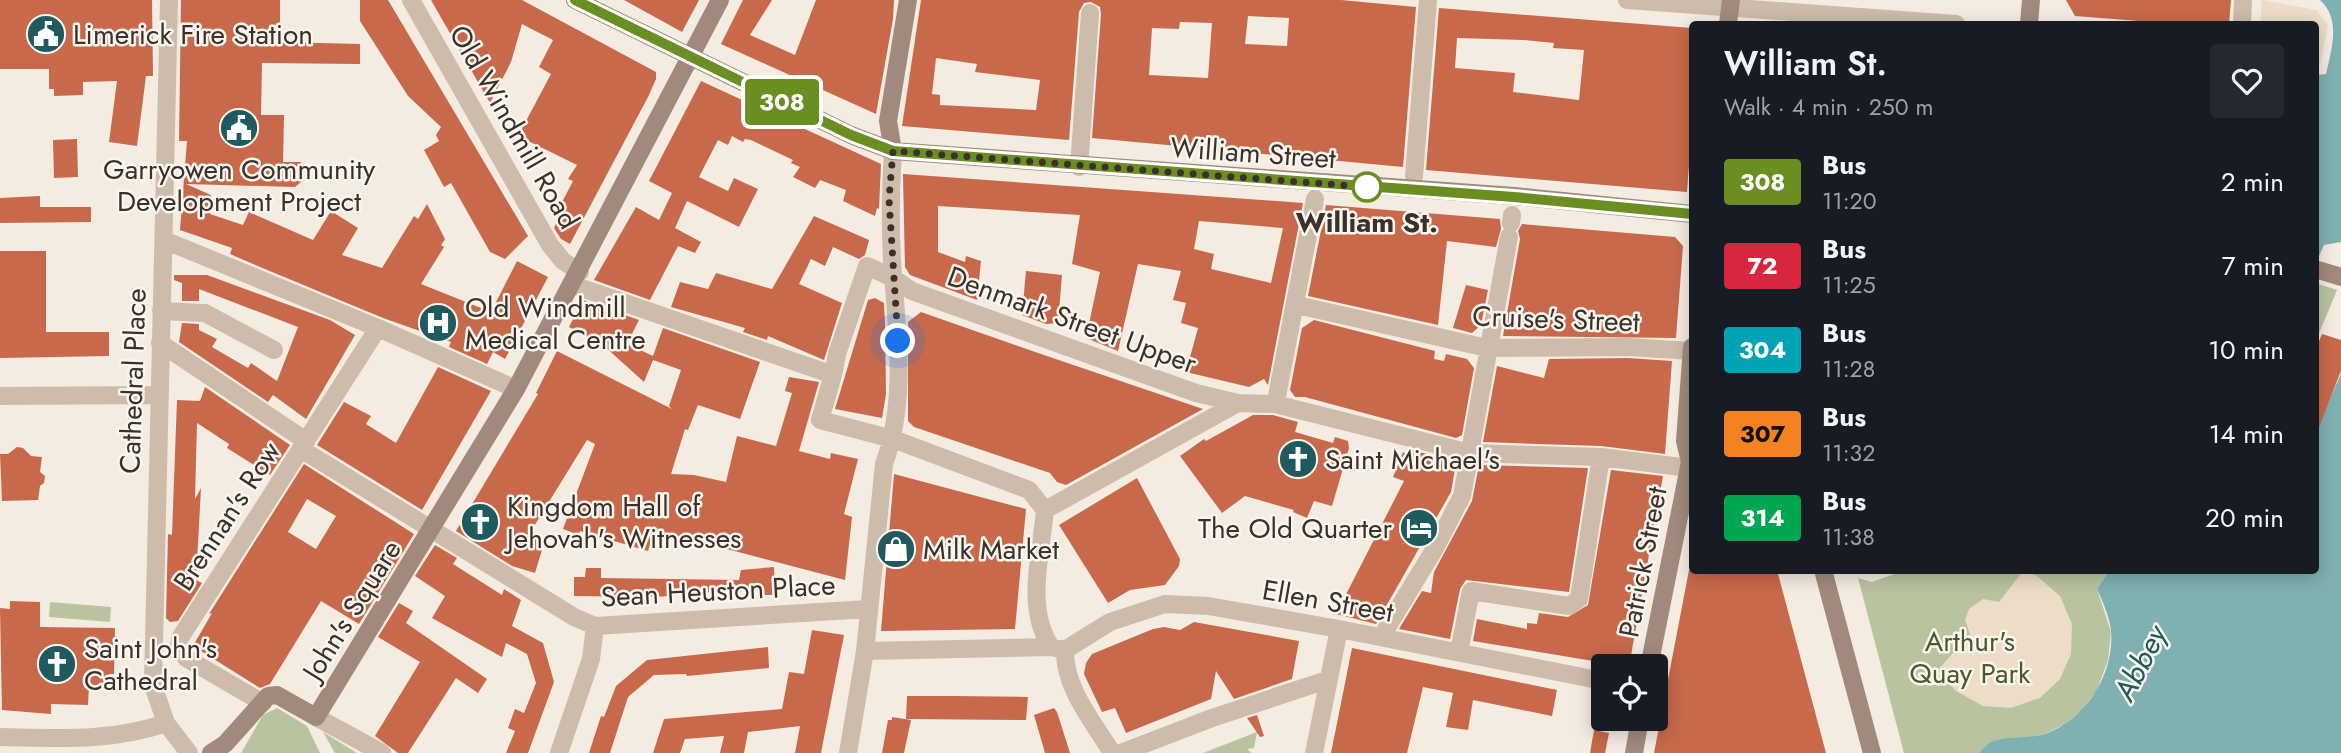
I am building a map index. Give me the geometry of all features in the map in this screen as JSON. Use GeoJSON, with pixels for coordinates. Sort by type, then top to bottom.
{"type":"FeatureCollection","features":[{"type":"Feature","properties":{"kind":"main road","name":"William Street"},"geometry":{"type":"LineString","coordinates":[[575,0],[851,135],[893,151],[1079,167],[1514,197],[1689,214]]}},
{"type":"Feature","properties":{"kind":"main road","name":"John's Square"},"geometry":{"type":"LineString","coordinates":[[263,704],[268,696],[277,695],[316,718],[516,389],[577,278],[720,0]]}},
{"type":"Feature","properties":{"kind":"main road"},"geometry":{"type":"LineString","coordinates":[[893,151],[888,121],[908,0]]}},
{"type":"Feature","properties":{"kind":"main road"},"geometry":{"type":"LineString","coordinates":[[2029,21],[2031,0]]}},
{"type":"Feature","properties":{"kind":"main road"},"geometry":{"type":"LineString","coordinates":[[2319,270],[2341,277]]}},
{"type":"Feature","properties":{"kind":"main road","name":"Patrick Street"},"geometry":{"type":"LineString","coordinates":[[1689,388],[1685,441],[1689,456]]}},
{"type":"Feature","properties":{"kind":"main road","name":"Patrick Street"},"geometry":{"type":"LineString","coordinates":[[1652,654],[1689,473]]}},
{"type":"Feature","properties":{"kind":"main road"},"geometry":{"type":"LineString","coordinates":[[1824,574],[1872,753]]}},
{"type":"Feature","properties":{"kind":"main road"},"geometry":{"type":"LineString","coordinates":[[211,753],[225,744],[263,704]]}},
{"type":"Feature","properties":{"kind":"main road"},"geometry":{"type":"LineString","coordinates":[[1634,753],[1638,731]]}},
{"type":"Feature","properties":{"kind":"street","name":"Cathedral Place"},"geometry":{"type":"LineString","coordinates":[[169,0],[153,685],[166,723],[189,753]]}},
{"type":"Feature","properties":{"kind":"street","name":"Old Windmill Road"},"geometry":{"type":"LineString","coordinates":[[411,0],[550,244],[577,278]]}},
{"type":"Feature","properties":{"kind":"street"},"geometry":{"type":"LineString","coordinates":[[1414,176],[1428,0]]}},
{"type":"Feature","properties":{"kind":"street"},"geometry":{"type":"LineString","coordinates":[[1627,0],[1868,21]]}},
{"type":"Feature","properties":{"kind":"street"},"geometry":{"type":"LineString","coordinates":[[2242,21],[2243,0]]}},
{"type":"Feature","properties":{"kind":"street"},"geometry":{"type":"LineString","coordinates":[[1079,167],[1090,13]]}},
{"type":"Feature","properties":{"kind":"street"},"geometry":{"type":"LineString","coordinates":[[849,753],[865,651],[884,464],[893,439],[899,365],[889,199],[893,151]]}},
{"type":"Feature","properties":{"kind":"street"},"geometry":{"type":"LineString","coordinates":[[1277,396],[1297,305],[1315,200]]}},
{"type":"Feature","properties":{"kind":"street"},"geometry":{"type":"LineString","coordinates":[[1386,629],[1434,550],[1462,496],[1511,225]]}},
{"type":"Feature","properties":{"kind":"street"},"geometry":{"type":"LineString","coordinates":[[164,240],[378,328],[516,389]]}},
{"type":"Feature","properties":{"kind":"street","name":"Denmark Street Upper"},"geometry":{"type":"LineString","coordinates":[[833,374],[837,354],[867,266],[893,278],[912,291],[1196,393],[1238,403],[1275,404],[1383,437],[1469,453],[1689,463]]}},
{"type":"Feature","properties":{"kind":"street"},"geometry":{"type":"LineString","coordinates":[[577,278],[833,374],[820,420],[893,439],[1028,490],[1045,510],[1035,613],[1040,631],[1058,648],[1070,683],[1112,753]]}},
{"type":"Feature","properties":{"kind":"street","name":"Cruise's Street"},"geometry":{"type":"LineString","coordinates":[[1297,305],[1487,348],[1628,346],[1689,349]]}},
{"type":"Feature","properties":{"kind":"street"},"geometry":{"type":"LineString","coordinates":[[161,312],[205,313],[274,349]]}},
{"type":"Feature","properties":{"kind":"street","name":"Brennan's Row"},"geometry":{"type":"LineString","coordinates":[[263,704],[186,658],[179,645],[180,638],[378,328]]}},
{"type":"Feature","properties":{"kind":"street","name":"Sean Heuston Place"},"geometry":{"type":"LineString","coordinates":[[160,343],[303,445],[432,531],[574,617],[595,626],[868,609]]}},
{"type":"Feature","properties":{"kind":"street"},"geometry":{"type":"LineString","coordinates":[[0,396],[158,394]]}},
{"type":"Feature","properties":{"kind":"street"},"geometry":{"type":"LineString","coordinates":[[1045,510],[1238,403]]}},
{"type":"Feature","properties":{"kind":"street"},"geometry":{"type":"LineString","coordinates":[[1459,652],[1471,591],[1569,606],[1579,599],[1601,457]]}},
{"type":"Feature","properties":{"kind":"street","name":"Ellen Street"},"geometry":{"type":"LineString","coordinates":[[1058,648],[1110,622],[1165,604],[1208,606],[1591,679]]}},
{"type":"Feature","properties":{"kind":"street"},"geometry":{"type":"LineString","coordinates":[[559,753],[591,659],[595,626]]}},
{"type":"Feature","properties":{"kind":"street"},"geometry":{"type":"LineString","coordinates":[[1314,753],[1339,629]]}},
{"type":"Feature","properties":{"kind":"street"},"geometry":{"type":"LineString","coordinates":[[865,651],[1058,648]]}},
{"type":"Feature","properties":{"kind":"street"},"geometry":{"type":"LineString","coordinates":[[1121,753],[1212,718],[1327,680]]}},
{"type":"Feature","properties":{"kind":"street","name":"John's Square"},"geometry":{"type":"LineString","coordinates":[[316,718],[382,753]]}},
{"type":"Feature","properties":{"kind":"street"},"geometry":{"type":"LineString","coordinates":[[0,737],[100,738],[144,731],[166,723]]}},
{"type":"Feature","properties":{"kind":"green space"},"geometry":{"type":"Polygon","coordinates":[[[2319,284],[2337,290],[2319,333],[2319,284]]]}},
{"type":"Feature","properties":{"kind":"green space","name":"Arthur's Quay Park"},"geometry":{"type":"Polygon","coordinates":[[[1894,574],[2107,574],[2097,589],[2111,632],[2108,660],[2097,690],[2082,710],[2065,724],[2045,734],[1991,742],[1979,753],[1904,753],[1858,578],[1872,582],[1894,574]]]}},
{"type":"Feature","properties":{"kind":"green space"},"geometry":{"type":"Polygon","coordinates":[[[50,602],[111,607],[110,622],[49,617],[50,602]]]}},
{"type":"Feature","properties":{"kind":"green space"},"geometry":{"type":"Polygon","coordinates":[[[277,708],[307,726],[320,753],[241,753],[263,715],[277,708]]]}},
{"type":"Feature","properties":{"kind":"green space"},"geometry":{"type":"Polygon","coordinates":[[[323,732],[357,753],[335,753],[323,732]]]}},
{"type":"Feature","properties":{"kind":"green space"},"geometry":{"type":"Polygon","coordinates":[[[1257,732],[1254,748],[1247,749],[1252,753],[1203,753],[1257,732]]]}},
{"type":"Feature","properties":{"kind":"shaded area"},"geometry":{"type":"Polygon","coordinates":[[[2262,0],[2316,10],[2328,25],[2320,65],[2319,21],[2260,21],[2262,0]]]}},
{"type":"Feature","properties":{"kind":"shaded area"},"geometry":{"type":"Polygon","coordinates":[[[2021,574],[2031,574],[2060,596],[2072,624],[2071,654],[2060,679],[2040,698],[2011,708],[1983,706],[1956,691],[1937,671],[1970,634],[1965,620],[1969,609],[1983,599],[1999,602],[2021,574]]]}},
{"type":"Feature","properties":{"kind":"water"},"geometry":{"type":"Polygon","coordinates":[[[2320,0],[2341,0],[2341,242],[2324,245],[2319,256],[2319,75],[2326,74],[2333,34],[2327,8],[2320,0]]]}},
{"type":"Feature","properties":{"kind":"water","name":"Abbey"},"geometry":{"type":"Polygon","coordinates":[[[2341,374],[2341,753],[1979,753],[1996,740],[2045,734],[2073,718],[2085,707],[2102,679],[2111,647],[2109,620],[2097,589],[2107,574],[2319,574],[2319,424],[2341,374]]]}},
{"type":"Feature","properties":{"kind":"building"},"geometry":{"type":"Polygon","coordinates":[[[0,0],[152,0],[153,76],[146,76],[137,146],[109,142],[117,81],[83,82],[83,95],[54,96],[54,89],[49,89],[49,69],[0,69],[0,0]]]}},
{"type":"Feature","properties":{"kind":"building"},"geometry":{"type":"Polygon","coordinates":[[[181,0],[280,0],[280,42],[360,44],[360,64],[262,63],[261,115],[284,115],[283,162],[301,162],[301,182],[295,187],[186,184],[211,195],[210,214],[243,225],[249,212],[313,240],[331,211],[358,228],[342,255],[382,268],[414,216],[418,219],[427,204],[445,239],[441,245],[444,247],[421,284],[491,312],[517,261],[548,277],[505,359],[493,352],[487,364],[449,347],[451,342],[383,318],[230,254],[232,248],[180,230],[187,141],[179,141],[181,0]]]}},
{"type":"Feature","properties":{"kind":"building"},"geometry":{"type":"Polygon","coordinates":[[[360,0],[388,0],[528,236],[505,259],[490,252],[451,183],[444,187],[424,150],[439,141],[436,135],[441,127],[408,96],[360,21],[360,0]]]}},
{"type":"Feature","properties":{"kind":"building"},"geometry":{"type":"Polygon","coordinates":[[[431,0],[522,0],[656,72],[656,79],[648,97],[570,244],[561,239],[554,228],[561,213],[558,210],[573,181],[568,179],[577,165],[518,136],[551,74],[539,67],[553,40],[522,24],[511,62],[490,103],[431,0]]]}},
{"type":"Feature","properties":{"kind":"building"},"geometry":{"type":"Polygon","coordinates":[[[624,0],[699,0],[682,32],[624,0]]]}},
{"type":"Feature","properties":{"kind":"building"},"geometry":{"type":"Polygon","coordinates":[[[743,0],[772,0],[750,35],[795,55],[816,0],[894,0],[876,114],[721,44],[743,0]]]}},
{"type":"Feature","properties":{"kind":"building"},"geometry":{"type":"Polygon","coordinates":[[[921,0],[1341,0],[1416,7],[1403,167],[1092,138],[1101,14],[1100,7],[1091,2],[1084,3],[1079,12],[1069,140],[902,126],[921,0]],[[1248,16],[1245,44],[1287,46],[1289,18],[1248,16]],[[1180,22],[1179,29],[1152,28],[1149,75],[1208,78],[1212,23],[1180,22]],[[936,58],[932,94],[940,95],[940,105],[1036,110],[1040,80],[975,72],[977,64],[936,58]]]}},
{"type":"Feature","properties":{"kind":"building"},"geometry":{"type":"Polygon","coordinates":[[[2066,0],[2231,0],[2229,21],[2139,21],[2075,16],[2066,0]]]}},
{"type":"Feature","properties":{"kind":"building"},"geometry":{"type":"Polygon","coordinates":[[[1439,8],[1689,28],[1687,192],[1426,170],[1439,8]],[[1457,38],[1455,68],[1515,73],[1513,92],[1579,100],[1584,50],[1553,48],[1554,43],[1457,38]]]}},
{"type":"Feature","properties":{"kind":"building"},"geometry":{"type":"Polygon","coordinates":[[[701,81],[881,164],[879,209],[877,208],[875,216],[843,201],[846,190],[820,180],[815,188],[793,177],[800,167],[791,163],[793,160],[751,140],[745,139],[743,142],[732,136],[728,145],[718,140],[699,177],[728,191],[734,178],[758,189],[739,227],[687,201],[675,228],[701,242],[695,253],[678,246],[650,300],[594,280],[636,207],[659,220],[672,193],[649,181],[701,81]]]}},
{"type":"Feature","properties":{"kind":"building"},"geometry":{"type":"Polygon","coordinates":[[[77,139],[78,177],[54,178],[53,140],[77,139]]]}},
{"type":"Feature","properties":{"kind":"building"},"geometry":{"type":"Polygon","coordinates":[[[903,174],[1303,203],[1268,385],[1264,379],[1249,387],[1186,372],[1198,328],[1181,323],[1186,303],[1173,300],[1181,271],[1138,264],[1118,351],[1086,338],[1100,272],[1072,264],[1080,215],[938,206],[938,252],[965,262],[966,256],[981,261],[977,300],[910,275],[905,267],[903,174]],[[1199,221],[1194,249],[1214,254],[1211,269],[1271,283],[1283,228],[1199,221]]]}},
{"type":"Feature","properties":{"kind":"building"},"geometry":{"type":"Polygon","coordinates":[[[40,196],[40,207],[91,207],[91,222],[0,223],[0,198],[40,196]]]}},
{"type":"Feature","properties":{"kind":"building"},"geometry":{"type":"Polygon","coordinates":[[[1326,205],[1500,219],[1501,229],[1496,247],[1447,241],[1438,325],[1308,296],[1326,205]]]}},
{"type":"Feature","properties":{"kind":"building"},"geometry":{"type":"Polygon","coordinates":[[[814,216],[869,240],[865,255],[859,259],[833,247],[825,266],[811,259],[799,284],[842,303],[824,360],[768,336],[767,340],[743,332],[745,328],[671,307],[680,282],[708,289],[716,273],[772,289],[814,216]]]}},
{"type":"Feature","properties":{"kind":"building"},"geometry":{"type":"Polygon","coordinates":[[[1522,224],[1675,237],[1683,246],[1676,338],[1503,336],[1520,239],[1518,231],[1522,224]]]}},
{"type":"Feature","properties":{"kind":"building"},"geometry":{"type":"Polygon","coordinates":[[[0,251],[46,251],[46,332],[109,332],[109,356],[0,358],[0,251]]]}},
{"type":"Feature","properties":{"kind":"building"},"geometry":{"type":"Polygon","coordinates":[[[1026,271],[1062,275],[1058,323],[1046,324],[1022,315],[1026,271]]]}},
{"type":"Feature","properties":{"kind":"building"},"geometry":{"type":"Polygon","coordinates":[[[174,275],[207,275],[330,320],[355,335],[306,419],[273,395],[268,402],[179,342],[182,323],[199,324],[199,330],[217,339],[212,347],[248,368],[251,363],[277,381],[298,327],[199,289],[199,301],[182,301],[182,283],[174,280],[174,275]]]}},
{"type":"Feature","properties":{"kind":"building"},"geometry":{"type":"Polygon","coordinates":[[[1466,285],[1488,290],[1481,325],[1472,333],[1453,328],[1466,285]]]}},
{"type":"Feature","properties":{"kind":"building"},"geometry":{"type":"Polygon","coordinates":[[[875,298],[884,303],[886,394],[882,418],[835,409],[868,300],[875,298]]]}},
{"type":"Feature","properties":{"kind":"building"},"geometry":{"type":"Polygon","coordinates":[[[583,300],[639,320],[627,344],[653,356],[663,328],[760,362],[740,419],[698,405],[688,430],[685,429],[671,474],[694,475],[726,482],[737,436],[776,446],[792,393],[785,391],[789,377],[819,382],[799,451],[830,459],[831,453],[858,459],[844,514],[852,517],[845,580],[654,530],[648,551],[580,531],[579,535],[563,529],[595,444],[587,440],[528,536],[545,540],[535,573],[512,566],[456,531],[538,394],[536,393],[557,351],[672,409],[669,406],[681,370],[653,360],[644,382],[603,345],[569,327],[583,300]]]}},
{"type":"Feature","properties":{"kind":"building"},"geometry":{"type":"Polygon","coordinates":[[[921,312],[1203,409],[1066,485],[1057,482],[1050,473],[914,427],[908,421],[908,322],[921,312]]]}},
{"type":"Feature","properties":{"kind":"building"},"geometry":{"type":"Polygon","coordinates":[[[1314,320],[1435,351],[1434,359],[1444,361],[1446,354],[1467,359],[1474,368],[1462,435],[1456,438],[1305,397],[1295,397],[1290,390],[1302,328],[1314,320]]]}},
{"type":"Feature","properties":{"kind":"building"},"geometry":{"type":"Polygon","coordinates":[[[2322,334],[2341,340],[2341,371],[2319,427],[2319,341],[2322,334]]]}},
{"type":"Feature","properties":{"kind":"building"},"geometry":{"type":"Polygon","coordinates":[[[1628,358],[1672,361],[1665,454],[1601,446],[1483,442],[1497,366],[1544,378],[1549,359],[1628,358]]]}},
{"type":"Feature","properties":{"kind":"building"},"geometry":{"type":"Polygon","coordinates":[[[438,367],[491,391],[422,510],[317,445],[344,402],[371,416],[366,424],[396,443],[438,367]]]}},
{"type":"Feature","properties":{"kind":"building"},"geometry":{"type":"Polygon","coordinates":[[[205,387],[290,445],[270,475],[227,448],[229,444],[197,423],[195,499],[201,488],[196,580],[202,583],[178,621],[170,622],[166,618],[168,534],[172,535],[177,400],[200,401],[205,387]]]}},
{"type":"Feature","properties":{"kind":"building"},"geometry":{"type":"Polygon","coordinates":[[[1253,415],[1273,415],[1298,422],[1295,432],[1333,443],[1335,437],[1348,441],[1349,448],[1332,506],[1314,501],[1307,518],[1293,512],[1294,510],[1245,496],[1222,513],[1180,456],[1204,439],[1206,441],[1253,415]]]}},
{"type":"Feature","properties":{"kind":"building"},"geometry":{"type":"Polygon","coordinates":[[[17,447],[23,448],[31,456],[42,457],[40,472],[45,476],[38,500],[2,501],[0,454],[8,454],[17,447]]]}},
{"type":"Feature","properties":{"kind":"building"},"geometry":{"type":"Polygon","coordinates":[[[1411,450],[1452,460],[1455,469],[1451,492],[1376,624],[1336,614],[1404,481],[1393,477],[1403,452],[1409,455],[1411,450]]]}},
{"type":"Feature","properties":{"kind":"building"},"geometry":{"type":"Polygon","coordinates":[[[304,464],[414,534],[359,624],[321,601],[270,684],[260,688],[193,646],[212,613],[209,614],[304,464]],[[307,499],[288,532],[316,549],[336,516],[307,499]]]}},
{"type":"Feature","properties":{"kind":"building"},"geometry":{"type":"Polygon","coordinates":[[[1479,465],[1588,468],[1569,592],[1466,580],[1460,589],[1450,639],[1399,629],[1422,591],[1431,593],[1434,572],[1472,501],[1479,465]]]}},
{"type":"Feature","properties":{"kind":"building"},"geometry":{"type":"Polygon","coordinates":[[[1611,470],[1663,476],[1631,654],[1591,654],[1591,661],[1473,641],[1477,619],[1527,629],[1527,623],[1537,624],[1539,613],[1568,617],[1588,605],[1611,470]]]}},
{"type":"Feature","properties":{"kind":"building"},"geometry":{"type":"Polygon","coordinates":[[[894,474],[1026,509],[1015,629],[881,631],[894,474]]]}},
{"type":"Feature","properties":{"kind":"building"},"geometry":{"type":"Polygon","coordinates":[[[1137,478],[1180,559],[1179,566],[1165,585],[1130,590],[1108,603],[1059,525],[1137,478]]]}},
{"type":"Feature","properties":{"kind":"building"},"geometry":{"type":"Polygon","coordinates":[[[435,545],[457,558],[453,564],[502,595],[504,589],[521,600],[512,626],[543,643],[554,682],[528,753],[506,753],[515,731],[508,728],[515,709],[524,713],[536,683],[527,654],[506,643],[502,657],[432,618],[445,596],[415,576],[435,545]]]}},
{"type":"Feature","properties":{"kind":"building"},"geometry":{"type":"Polygon","coordinates":[[[774,567],[775,595],[760,595],[760,588],[656,597],[574,596],[574,577],[585,577],[586,568],[601,568],[601,578],[739,580],[741,570],[774,567]]]}},
{"type":"Feature","properties":{"kind":"building"},"geometry":{"type":"Polygon","coordinates":[[[1689,570],[1689,574],[1778,574],[1826,753],[1654,753],[1658,731],[1668,731],[1668,680],[1689,570]]]}},
{"type":"Feature","properties":{"kind":"building","name":"Saint John's Cathedral"},"geometry":{"type":"Polygon","coordinates":[[[10,601],[40,602],[40,627],[115,628],[114,674],[109,674],[109,687],[89,686],[88,705],[51,704],[51,714],[2,710],[0,608],[10,609],[10,601]]]}},
{"type":"Feature","properties":{"kind":"building"},"geometry":{"type":"Polygon","coordinates":[[[399,603],[413,611],[406,623],[487,679],[478,693],[456,678],[408,753],[398,753],[375,736],[420,662],[378,637],[399,603]]]}},
{"type":"Feature","properties":{"kind":"building"},"geometry":{"type":"Polygon","coordinates":[[[1194,622],[1299,641],[1292,679],[1234,699],[1216,671],[1211,699],[1126,733],[1115,708],[1102,712],[1084,674],[1086,663],[1092,654],[1153,629],[1164,627],[1180,630],[1194,622]]]}},
{"type":"Feature","properties":{"kind":"building"},"geometry":{"type":"Polygon","coordinates":[[[812,630],[844,635],[821,753],[795,753],[800,726],[748,732],[744,753],[720,753],[724,736],[685,739],[680,753],[653,753],[664,719],[782,709],[789,672],[804,674],[812,630]]]}},
{"type":"Feature","properties":{"kind":"building"},"geometry":{"type":"Polygon","coordinates":[[[768,647],[769,668],[687,676],[654,675],[628,697],[610,753],[589,753],[601,716],[604,717],[616,686],[647,660],[768,647]]]}},
{"type":"Feature","properties":{"kind":"building"},"geometry":{"type":"Polygon","coordinates":[[[1352,648],[1557,690],[1552,716],[1473,700],[1468,730],[1446,727],[1453,693],[1423,687],[1407,753],[1331,753],[1352,648]]]}},
{"type":"Feature","properties":{"kind":"building"},"geometry":{"type":"Polygon","coordinates":[[[907,696],[1028,697],[1026,720],[906,719],[907,696]]]}},
{"type":"Feature","properties":{"kind":"building"},"geometry":{"type":"Polygon","coordinates":[[[1054,708],[1070,753],[1045,753],[1034,715],[1054,708]]]}},
{"type":"Feature","properties":{"kind":"building"},"geometry":{"type":"Polygon","coordinates":[[[1257,715],[1264,736],[1260,737],[1247,718],[1257,715]]]}},
{"type":"Feature","properties":{"kind":"building"},"geometry":{"type":"Polygon","coordinates":[[[892,717],[911,720],[904,753],[882,753],[888,720],[892,720],[892,717]]]}},
{"type":"Feature","properties":{"kind":"building"},"geometry":{"type":"Polygon","coordinates":[[[1594,731],[1609,733],[1605,753],[1590,753],[1594,731]]]}},
{"type":"Feature","properties":{"kind":"bus line","name":"308"},"geometry":{"type":"LineString","coordinates":[[575,0],[851,135],[893,151],[1079,167],[1514,197],[1689,214]]}},
{"type":"Feature","properties":{"kind":"place","name":"Limerick Fire Station"},"geometry":{"type":"Point","coordinates":[46,34]}},
{"type":"Feature","properties":{"kind":"place","name":"Garryowen Community Development Project"},"geometry":{"type":"Point","coordinates":[239,128]}},
{"type":"Feature","properties":{"kind":"place","name":"William St."},"geometry":{"type":"Point","coordinates":[1367,187]}},
{"type":"Feature","properties":{"kind":"place","name":"Old Windmill Medical Centre"},"geometry":{"type":"Point","coordinates":[438,323]}},
{"type":"Feature","properties":{"kind":"place","name":"Saint Michael's"},"geometry":{"type":"Point","coordinates":[1298,459]}},
{"type":"Feature","properties":{"kind":"place","name":"Kingdom Hall of Jehovah's Witnesses"},"geometry":{"type":"Point","coordinates":[480,522]}},
{"type":"Feature","properties":{"kind":"place","name":"The Old Quarter"},"geometry":{"type":"Point","coordinates":[1419,528]}},
{"type":"Feature","properties":{"kind":"place","name":"Milk Market"},"geometry":{"type":"Point","coordinates":[896,549]}},
{"type":"Feature","properties":{"kind":"place","name":"Saint John's Cathedral"},"geometry":{"type":"Point","coordinates":[57,664]}},
{"type":"Feature","properties":{"kind":"route"},"geometry":{"type":"LineString","coordinates":[[898,341],[889,199],[893,151],[1367,187]]}}]}
